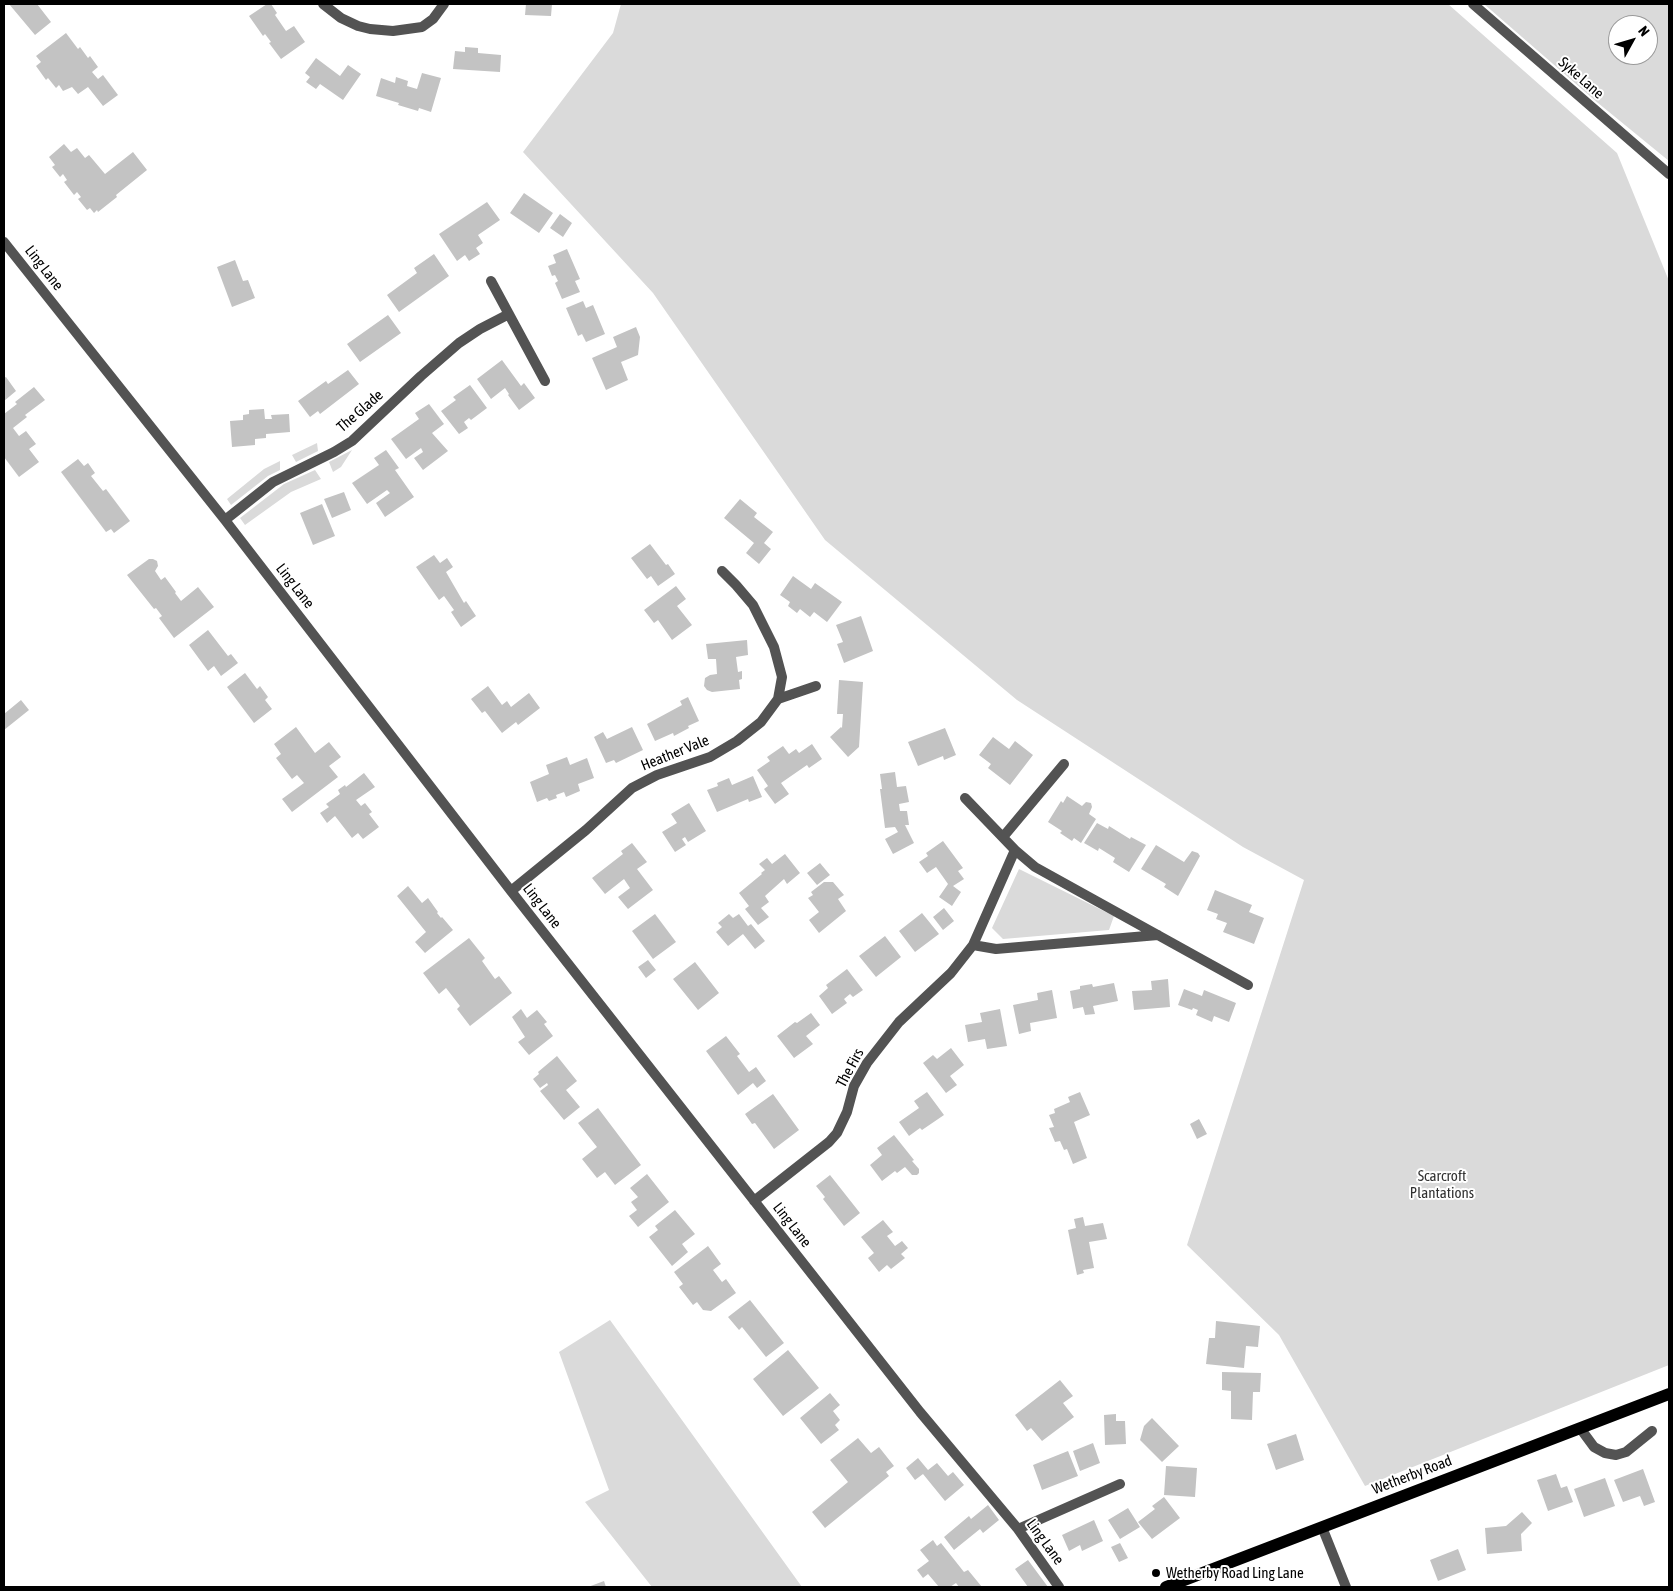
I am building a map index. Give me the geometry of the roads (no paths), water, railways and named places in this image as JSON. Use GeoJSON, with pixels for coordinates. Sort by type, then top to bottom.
{"type":"FeatureCollection","features":[{"type":"Feature","properties":{"kind":"main road","name":"Wetherby Road"},"geometry":{"type":"LineString","coordinates":[[1166,1587],[1669,1394]]}},
{"type":"Feature","properties":{"kind":"street"},"geometry":{"type":"LineString","coordinates":[[323,4],[335,14],[358,26],[393,31],[422,26],[433,19],[444,4]]}},
{"type":"Feature","properties":{"kind":"street","name":"Syke Lane"},"geometry":{"type":"LineString","coordinates":[[1473,4],[1669,174]]}},
{"type":"Feature","properties":{"kind":"street","name":"Ling Lane"},"geometry":{"type":"LineString","coordinates":[[4,242],[225,520],[511,891],[920,1412],[1018,1529],[1060,1587]]}},
{"type":"Feature","properties":{"kind":"street"},"geometry":{"type":"LineString","coordinates":[[491,281],[545,381]]}},
{"type":"Feature","properties":{"kind":"street","name":"The Glade"},"geometry":{"type":"LineString","coordinates":[[225,520],[273,482],[352,441],[420,376],[459,343],[480,329],[509,314]]}},
{"type":"Feature","properties":{"kind":"street","name":"Heather Vale"},"geometry":{"type":"LineString","coordinates":[[511,891],[586,830],[632,788],[657,775],[710,757],[737,741],[761,722],[778,699],[782,677],[774,646],[753,605],[722,571]]}},
{"type":"Feature","properties":{"kind":"street"},"geometry":{"type":"LineString","coordinates":[[778,699],[816,686]]}},
{"type":"Feature","properties":{"kind":"street"},"geometry":{"type":"LineString","coordinates":[[1002,837],[1064,764]]}},
{"type":"Feature","properties":{"kind":"street"},"geometry":{"type":"LineString","coordinates":[[965,798],[1015,850],[1036,867],[1248,985]]}},
{"type":"Feature","properties":{"kind":"street","name":"The Firs"},"geometry":{"type":"LineString","coordinates":[[754,1201],[829,1142],[837,1133],[847,1112],[854,1086],[872,1056],[899,1022],[951,974],[973,946],[1015,850]]}},
{"type":"Feature","properties":{"kind":"street"},"geometry":{"type":"LineString","coordinates":[[973,946],[996,949],[1158,935]]}},
{"type":"Feature","properties":{"kind":"street"},"geometry":{"type":"LineString","coordinates":[[1580,1428],[1594,1447],[1605,1453],[1616,1455],[1626,1452],[1652,1431]]}},
{"type":"Feature","properties":{"kind":"street"},"geometry":{"type":"LineString","coordinates":[[1018,1529],[1120,1484]]}},
{"type":"Feature","properties":{"kind":"street"},"geometry":{"type":"LineString","coordinates":[[1322,1527],[1346,1587]]}},
{"type":"Feature","properties":{"kind":"place","name":"Wetherby Road Ling Lane"},"geometry":{"type":"Point","coordinates":[1156,1573]}},
{"type":"Feature","properties":{"kind":"park label","name":"Scarcroft Plantations"},"geometry":{"type":"Point","coordinates":[1442,1184]}}]}
